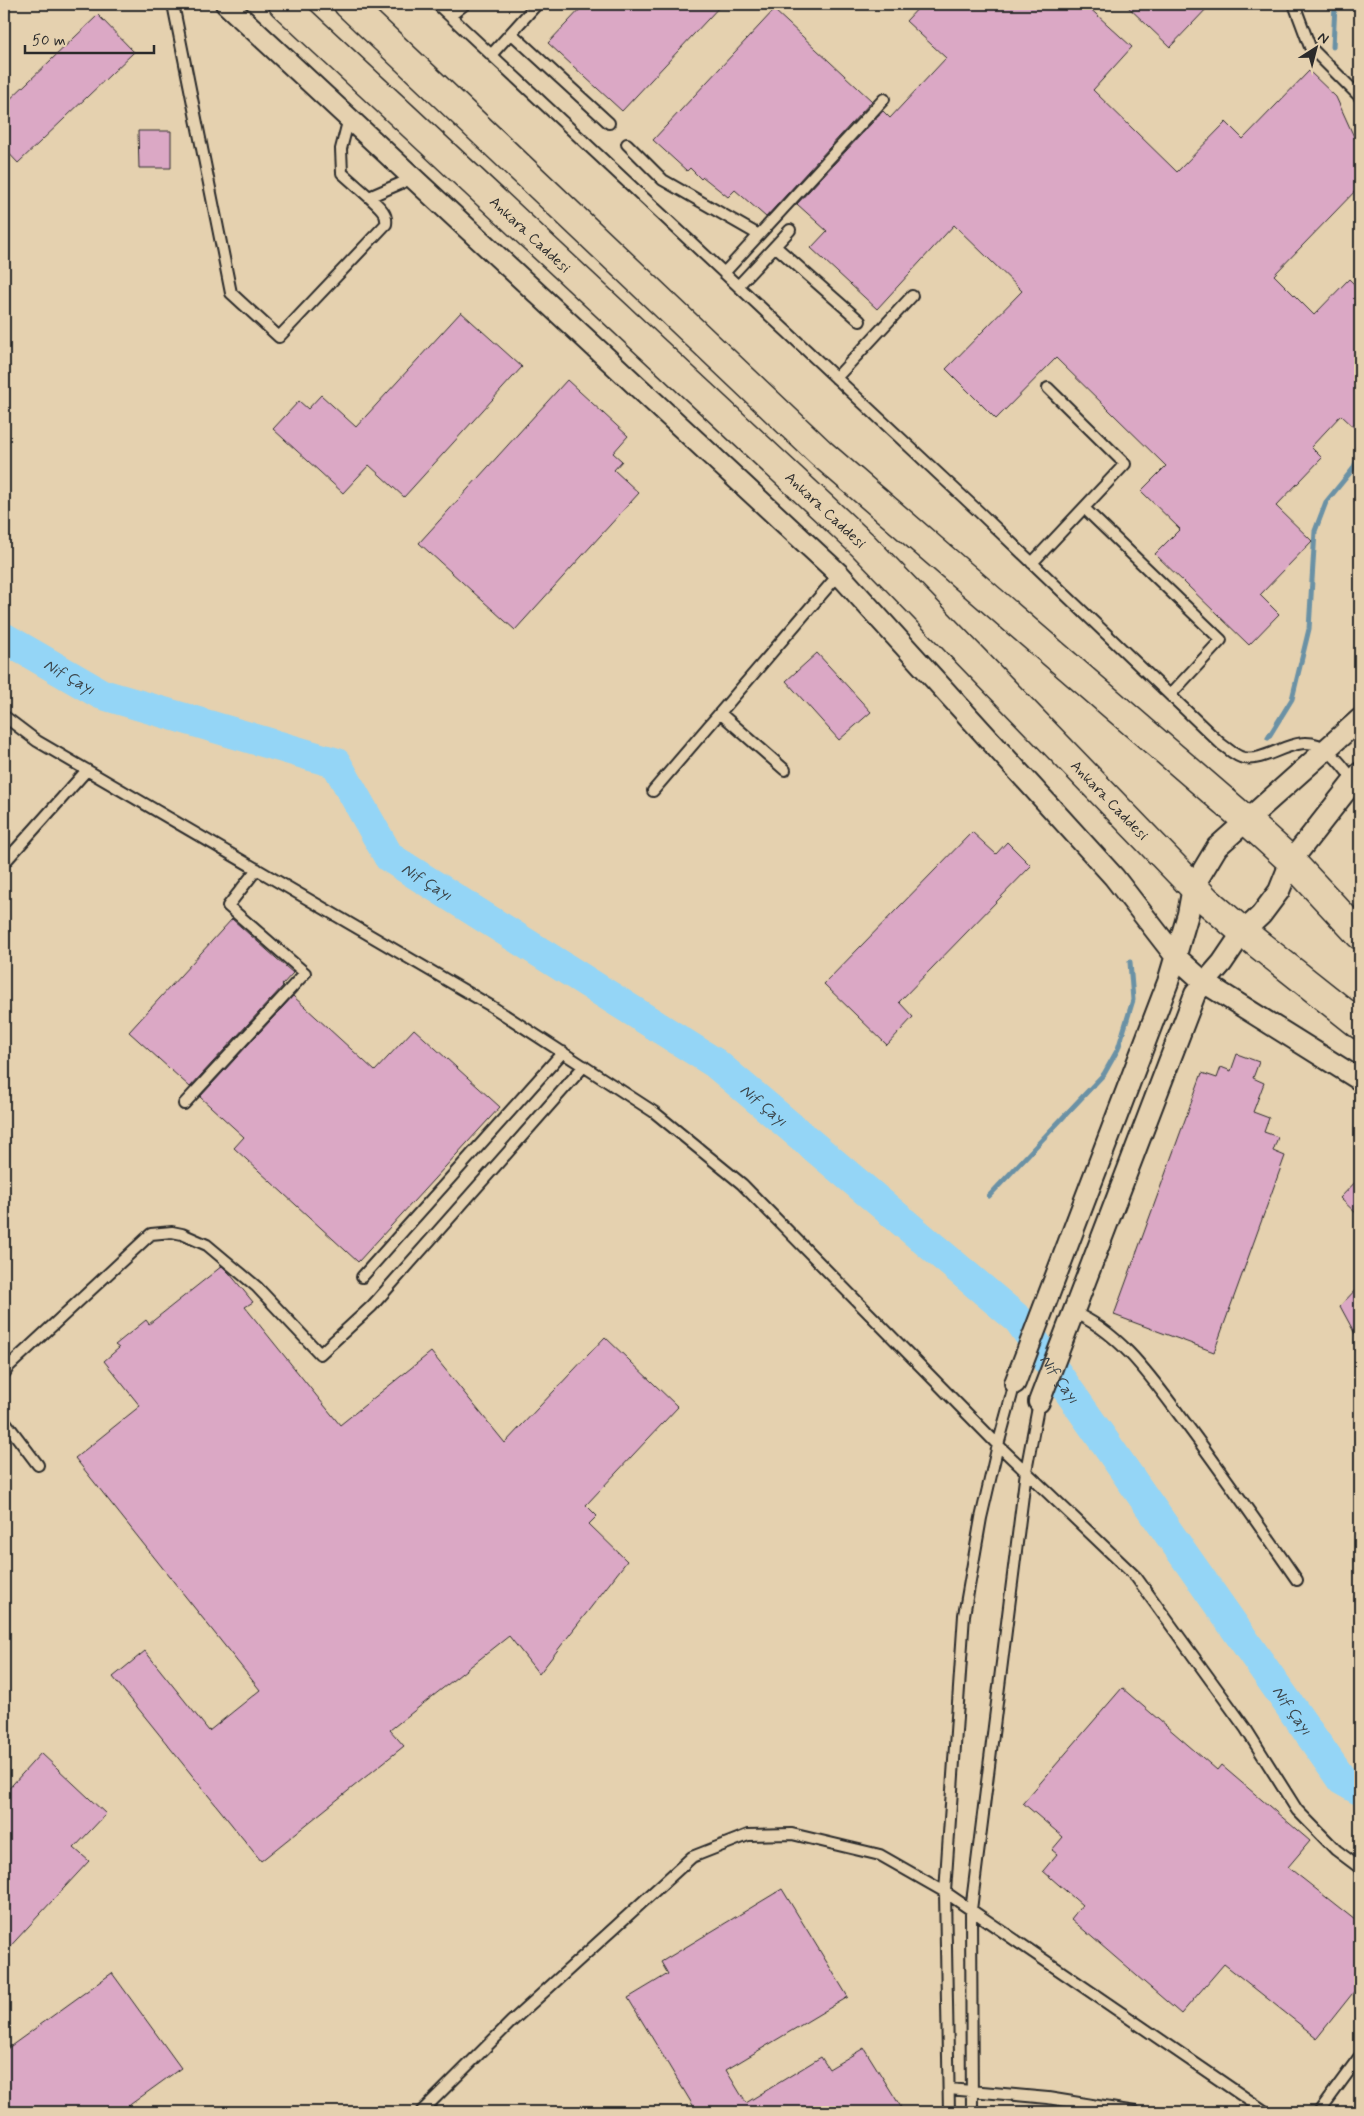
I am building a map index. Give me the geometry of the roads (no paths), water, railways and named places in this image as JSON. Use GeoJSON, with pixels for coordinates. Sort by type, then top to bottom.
{"type":"FeatureCollection","features":[{"type":"Feature","properties":{"kind":"highway","name":"Ankara Caddesi"},"geometry":{"type":"LineString","coordinates":[[283,4],[862,544],[1193,887],[1242,932],[1360,1025]]}},
{"type":"Feature","properties":{"kind":"highway"},"geometry":{"type":"LineString","coordinates":[[348,4],[822,454],[1246,820],[1291,861],[1360,935]]}},
{"type":"Feature","properties":{"kind":"street"},"geometry":{"type":"LineString","coordinates":[[226,4],[839,574],[1114,877],[1176,957],[1205,983],[1360,1080]]}},
{"type":"Feature","properties":{"kind":"street"},"geometry":{"type":"LineString","coordinates":[[1015,1383],[1168,982],[1193,887],[1217,847],[1360,719]]}},
{"type":"Feature","properties":{"kind":"street"},"geometry":{"type":"LineString","coordinates":[[1038,1402],[1195,994],[1222,964],[1242,932],[1261,915],[1279,891],[1291,861],[1357,776]]}},
{"type":"Feature","properties":{"kind":"street"},"geometry":{"type":"LineString","coordinates":[[1046,1301],[1072,1312]]}},
{"type":"Feature","properties":{"kind":"lane"},"geometry":{"type":"LineString","coordinates":[[172,4],[230,293],[279,337],[386,224],[387,219],[384,212],[342,173],[342,149],[349,118]]}},
{"type":"Feature","properties":{"kind":"lane"},"geometry":{"type":"LineString","coordinates":[[437,4],[836,378],[1221,744],[1242,758],[1258,758],[1280,748],[1308,743],[1327,750],[1357,776]]}},
{"type":"Feature","properties":{"kind":"lane"},"geometry":{"type":"LineString","coordinates":[[450,16],[465,4]]}},
{"type":"Feature","properties":{"kind":"lane"},"geometry":{"type":"LineString","coordinates":[[491,55],[537,4]]}},
{"type":"Feature","properties":{"kind":"lane"},"geometry":{"type":"LineString","coordinates":[[1294,4],[1310,48],[1360,97]]}},
{"type":"Feature","properties":{"kind":"lane"},"geometry":{"type":"LineString","coordinates":[[511,33],[609,124]]}},
{"type":"Feature","properties":{"kind":"lane"},"geometry":{"type":"LineString","coordinates":[[724,273],[884,99]]}},
{"type":"Feature","properties":{"kind":"lane"},"geometry":{"type":"LineString","coordinates":[[627,144],[664,180],[759,235]]}},
{"type":"Feature","properties":{"kind":"lane"},"geometry":{"type":"LineString","coordinates":[[368,197],[414,178]]}},
{"type":"Feature","properties":{"kind":"lane"},"geometry":{"type":"LineString","coordinates":[[738,286],[790,230]]}},
{"type":"Feature","properties":{"kind":"lane"},"geometry":{"type":"LineString","coordinates":[[775,246],[860,321]]}},
{"type":"Feature","properties":{"kind":"lane"},"geometry":{"type":"LineString","coordinates":[[836,378],[912,296]]}},
{"type":"Feature","properties":{"kind":"lane"},"geometry":{"type":"LineString","coordinates":[[1032,563],[1125,464],[1048,388]]}},
{"type":"Feature","properties":{"kind":"lane"},"geometry":{"type":"LineString","coordinates":[[1084,508],[1221,640],[1170,695]]}},
{"type":"Feature","properties":{"kind":"lane"},"geometry":{"type":"LineString","coordinates":[[653,791],[839,574]]}},
{"type":"Feature","properties":{"kind":"lane"},"geometry":{"type":"LineString","coordinates":[[720,713],[785,770]]}},
{"type":"Feature","properties":{"kind":"lane"},"geometry":{"type":"LineString","coordinates":[[4,716],[37,741],[491,1006],[654,1112],[742,1184],[998,1445],[1136,1577],[1246,1729],[1298,1810],[1336,1850],[1360,1868]]}},
{"type":"Feature","properties":{"kind":"lane"},"geometry":{"type":"LineString","coordinates":[[4,863],[86,770]]}},
{"type":"Feature","properties":{"kind":"lane"},"geometry":{"type":"LineString","coordinates":[[184,1104],[304,973],[228,906],[257,869]]}},
{"type":"Feature","properties":{"kind":"lane"},"geometry":{"type":"LineString","coordinates":[[362,1277],[563,1052]]}},
{"type":"Feature","properties":{"kind":"lane"},"geometry":{"type":"LineString","coordinates":[[4,1374],[9,1366],[151,1234],[161,1232],[182,1234],[206,1245],[256,1287],[320,1354],[372,1306],[584,1066]]}},
{"type":"Feature","properties":{"kind":"lane"},"geometry":{"type":"LineString","coordinates":[[1072,1312],[1089,1319],[1114,1338],[1150,1376],[1297,1580]]}},
{"type":"Feature","properties":{"kind":"lane"},"geometry":{"type":"LineString","coordinates":[[949,2112],[945,1892],[964,1615],[981,1518],[1015,1383]]}},
{"type":"Feature","properties":{"kind":"lane"},"geometry":{"type":"LineString","coordinates":[[972,2112],[971,1910],[1026,1471],[1038,1402]]}},
{"type":"Feature","properties":{"kind":"lane"},"geometry":{"type":"LineString","coordinates":[[4,1420],[38,1465]]}},
{"type":"Feature","properties":{"kind":"lane"},"geometry":{"type":"LineString","coordinates":[[421,2112],[511,2022],[692,1856],[748,1834],[792,1834],[880,1855],[945,1892],[1266,2112]]}},
{"type":"Feature","properties":{"kind":"lane"},"geometry":{"type":"LineString","coordinates":[[1319,2112],[1360,2056]]}},
{"type":"Feature","properties":{"kind":"lane"},"geometry":{"type":"LineString","coordinates":[[949,2089],[1048,2098],[1129,2112]]}},
{"type":"Feature","properties":{"kind":"waterway"},"geometry":{"type":"LineString","coordinates":[[1333,47],[1335,4]]}},
{"type":"Feature","properties":{"kind":"waterway"},"geometry":{"type":"LineString","coordinates":[[1268,738],[1292,699],[1309,629],[1315,531],[1326,502],[1353,469],[1360,453]]}},
{"type":"Feature","properties":{"kind":"waterway","name":"Nif Çayı"},"geometry":{"type":"LineString","coordinates":[[4,638],[101,694],[336,763],[389,857],[715,1063],[1019,1320],[1342,1780],[1360,1790]]}},
{"type":"Feature","properties":{"kind":"waterway"},"geometry":{"type":"LineString","coordinates":[[989,1196],[1104,1074],[1118,1049],[1133,1000],[1130,962]]}}]}
